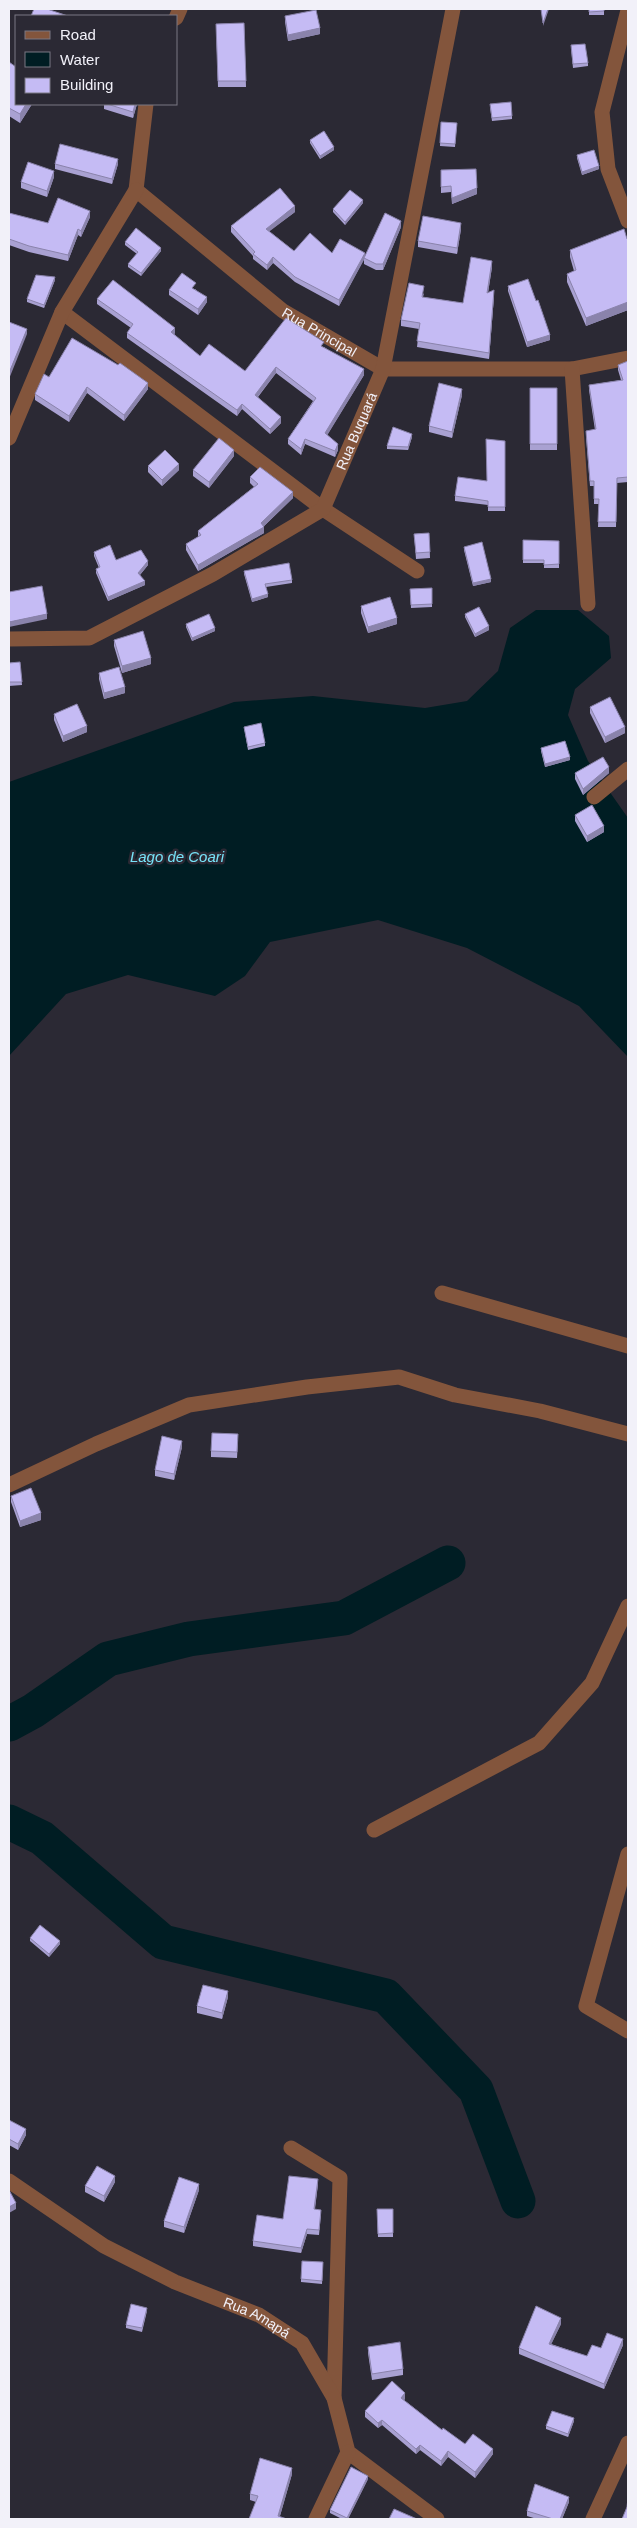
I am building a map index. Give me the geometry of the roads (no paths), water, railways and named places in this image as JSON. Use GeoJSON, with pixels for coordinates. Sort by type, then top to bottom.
{"type":"FeatureCollection","features":[{"type":"Feature","properties":{"kind":"street","name":"Rua Buquará"},"geometry":{"type":"LineString","coordinates":[[323,509],[382,369],[453,9]]}},
{"type":"Feature","properties":{"kind":"street"},"geometry":{"type":"LineString","coordinates":[[628,10],[602,112],[608,169],[628,221]]}},
{"type":"Feature","properties":{"kind":"street"},"geometry":{"type":"LineString","coordinates":[[9,438],[62,312],[136,190],[146,105]]}},
{"type":"Feature","properties":{"kind":"street","name":"Rua Principal"},"geometry":{"type":"LineString","coordinates":[[136,190],[283,311],[382,369]]}},
{"type":"Feature","properties":{"kind":"street"},"geometry":{"type":"LineString","coordinates":[[62,312],[323,509],[417,571]]}},
{"type":"Feature","properties":{"kind":"street"},"geometry":{"type":"LineString","coordinates":[[382,369],[572,369],[628,358]]}},
{"type":"Feature","properties":{"kind":"street"},"geometry":{"type":"LineString","coordinates":[[572,369],[588,604]]}},
{"type":"Feature","properties":{"kind":"street"},"geometry":{"type":"LineString","coordinates":[[9,639],[89,638],[213,574],[323,509]]}},
{"type":"Feature","properties":{"kind":"street"},"geometry":{"type":"LineString","coordinates":[[594,797],[628,769]]}},
{"type":"Feature","properties":{"kind":"street"},"geometry":{"type":"LineString","coordinates":[[442,1293],[628,1346]]}},
{"type":"Feature","properties":{"kind":"street"},"geometry":{"type":"LineString","coordinates":[[9,1485],[96,1444],[188,1405],[307,1387],[399,1377],[455,1395],[540,1411],[628,1434]]}},
{"type":"Feature","properties":{"kind":"street"},"geometry":{"type":"LineString","coordinates":[[374,1830],[539,1743],[592,1683],[628,1606]]}},
{"type":"Feature","properties":{"kind":"street"},"geometry":{"type":"LineString","coordinates":[[628,1854],[586,2006],[628,2031]]}},
{"type":"Feature","properties":{"kind":"street"},"geometry":{"type":"LineString","coordinates":[[291,2148],[340,2178],[334,2398]]}},
{"type":"Feature","properties":{"kind":"street","name":"Rua Amapá"},"geometry":{"type":"LineString","coordinates":[[9,2180],[104,2246],[175,2282],[259,2315],[302,2343],[334,2398],[348,2452]]}},
{"type":"Feature","properties":{"kind":"street"},"geometry":{"type":"LineString","coordinates":[[593,2519],[628,2443]]}},
{"type":"Feature","properties":{"kind":"street"},"geometry":{"type":"LineString","coordinates":[[316,2519],[348,2452],[437,2519]]}},
{"type":"Feature","properties":{"kind":"water","name":"Lago de Coari"},"geometry":{"type":"Polygon","coordinates":[[[536,610],[578,610],[609,636],[611,658],[575,689],[568,715],[588,761],[628,818],[628,1057],[579,1006],[467,948],[378,920],[270,942],[245,976],[215,996],[128,975],[66,994],[9,1056],[9,782],[234,702],[313,696],[425,708],[467,701],[498,671],[510,628],[536,610]]]}},
{"type":"Feature","properties":{"kind":"waterway"},"geometry":{"type":"LineString","coordinates":[[9,1724],[33,1711],[108,1659],[189,1639],[344,1618],[448,1563]]}},
{"type":"Feature","properties":{"kind":"waterway"},"geometry":{"type":"LineString","coordinates":[[9,1822],[42,1838],[163,1942],[386,1996],[476,2090],[518,2201]]}}]}
